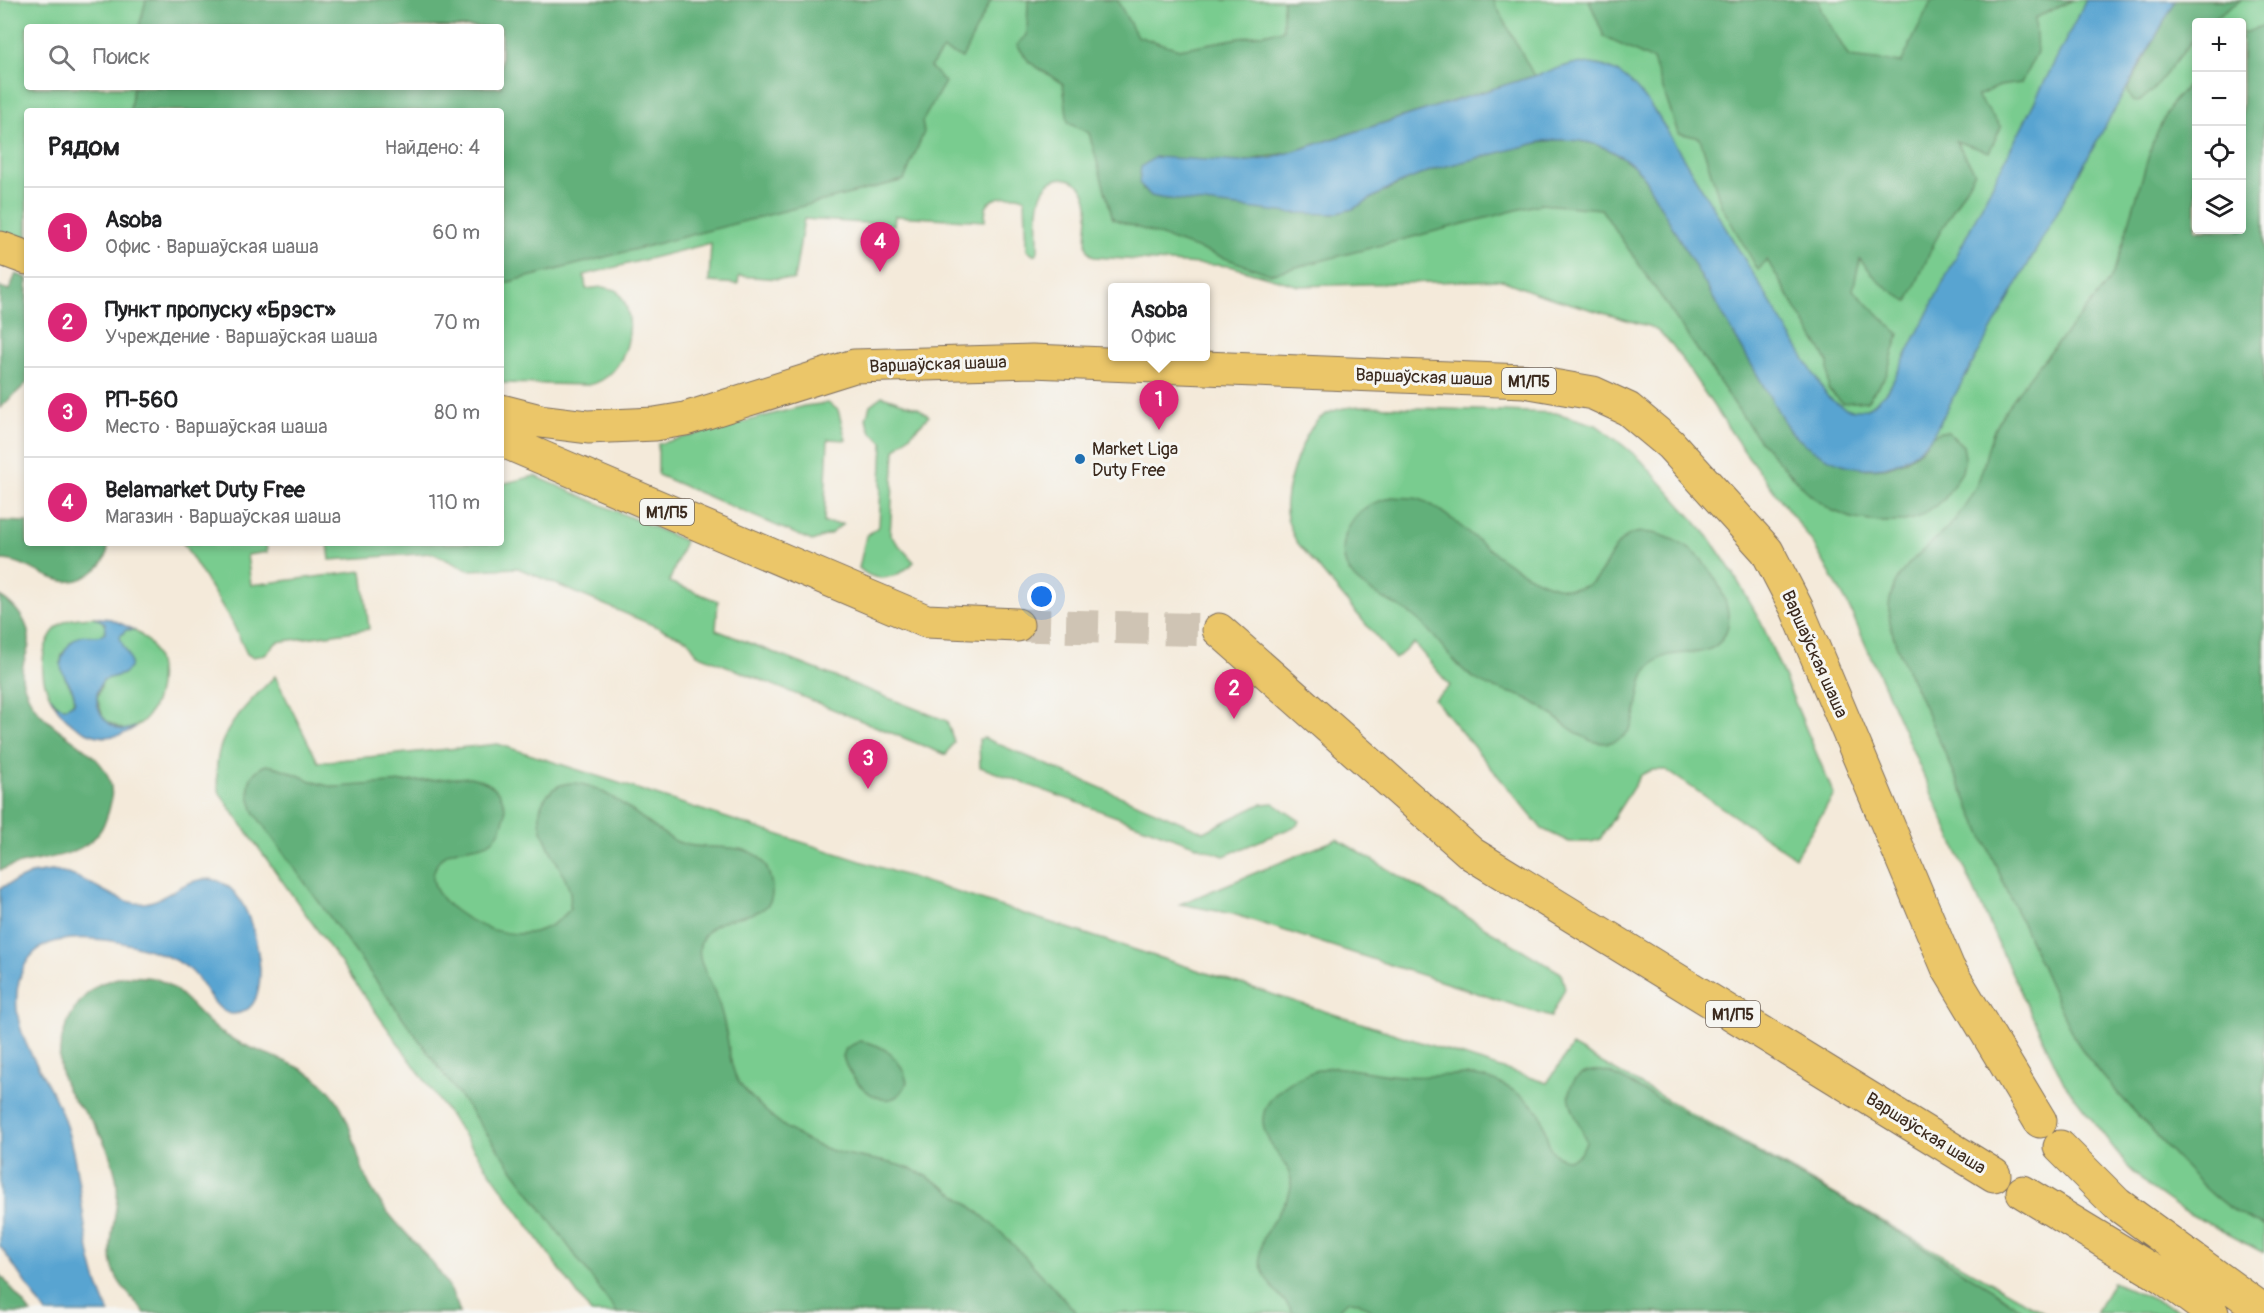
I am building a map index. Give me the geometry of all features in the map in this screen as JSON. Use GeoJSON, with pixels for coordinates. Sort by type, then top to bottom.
{"type":"FeatureCollection","features":[{"type":"Feature","properties":{"kind":"highway"},"geometry":{"type":"LineString","coordinates":[[0,248],[24,257]]}},
{"type":"Feature","properties":{"kind":"highway","name":"Варшаўская шаша"},"geometry":{"type":"LineString","coordinates":[[504,412],[540,421],[588,427],[655,424],[685,419],[854,366],[1032,361],[1524,381],[1572,387],[1613,401],[1628,409],[1670,444],[1767,551],[1797,609],[1948,969],[2040,1121]]}},
{"type":"Feature","properties":{"kind":"highway","name":"М1/П5"},"geometry":{"type":"LineString","coordinates":[[504,441],[926,621],[1017,625]]}},
{"type":"Feature","properties":{"kind":"highway","name":"Варшаўская шаша"},"geometry":{"type":"LineString","coordinates":[[1219,630],[1472,854],[1994,1175]]}},
{"type":"Feature","properties":{"kind":"highway"},"geometry":{"type":"LineString","coordinates":[[2060,1147],[2117,1204],[2264,1311]]}},
{"type":"Feature","properties":{"kind":"highway"},"geometry":{"type":"LineString","coordinates":[[2023,1192],[2163,1278],[2212,1313]]}},
{"type":"Feature","properties":{"kind":"green space"},"geometry":{"type":"Polygon","coordinates":[[[0,0],[2264,0],[2264,1253],[2182,1210],[2149,1187],[2129,1168],[2064,1083],[2000,948],[1848,605],[1811,540],[1744,451],[1673,346],[1651,327],[1538,294],[1502,280],[1299,286],[1230,266],[1094,257],[1086,244],[1088,204],[1085,194],[1079,185],[1060,178],[1049,183],[1040,199],[1038,251],[1035,255],[1027,250],[1025,199],[1011,196],[990,202],[987,205],[985,221],[895,216],[894,225],[804,219],[794,280],[739,276],[738,284],[709,282],[711,243],[584,275],[586,289],[602,287],[616,290],[624,302],[628,316],[627,345],[613,371],[602,380],[588,385],[504,383],[504,108],[24,108],[24,240],[0,231],[0,0]]]}},
{"type":"Feature","properties":{"kind":"green space"},"geometry":{"type":"Polygon","coordinates":[[[146,0],[991,0],[962,58],[943,50],[930,67],[945,82],[922,122],[924,132],[904,180],[504,283],[504,108],[130,108],[133,90],[504,90],[504,24],[140,24],[146,0]]]}},
{"type":"Feature","properties":{"kind":"green space"},"geometry":{"type":"Polygon","coordinates":[[[1028,0],[1117,0],[1137,36],[1179,49],[1283,30],[1283,0],[1493,0],[1534,76],[1287,153],[1240,162],[1143,190],[1160,198],[1334,214],[1414,177],[1462,161],[1545,141],[1572,140],[1598,145],[1621,156],[1642,174],[1789,430],[1866,469],[1886,468],[1905,461],[1921,450],[1932,436],[1940,432],[1948,432],[1963,446],[1965,457],[1962,472],[1944,500],[1917,518],[1900,522],[1854,519],[1831,510],[1810,495],[1759,440],[1601,209],[1540,204],[1270,274],[1113,219],[1089,133],[1068,123],[1063,84],[1029,62],[1017,45],[1027,35],[1028,0]]]}},
{"type":"Feature","properties":{"kind":"green space"},"geometry":{"type":"Polygon","coordinates":[[[1589,0],[1819,0],[1821,10],[1849,57],[1901,63],[1932,0],[2073,0],[2035,18],[2037,52],[2021,83],[2000,86],[1977,96],[2001,127],[1989,152],[1956,141],[1975,172],[1935,241],[1908,302],[1879,282],[1860,259],[1853,290],[1899,334],[1886,376],[1867,401],[1842,403],[1828,389],[1828,362],[1767,260],[1758,270],[1721,205],[1700,138],[1678,133],[1653,60],[1604,37],[1589,0]]]}},
{"type":"Feature","properties":{"kind":"green space"},"geometry":{"type":"Polygon","coordinates":[[[2176,0],[2241,0],[2215,18],[2192,18],[2192,41],[2153,90],[2140,101],[2133,101],[2128,94],[2128,88],[2176,0]]]}},
{"type":"Feature","properties":{"kind":"green space"},"geometry":{"type":"Polygon","coordinates":[[[2264,25],[2264,1226],[2234,1211],[2208,1191],[2104,1078],[2073,1036],[1897,647],[1889,611],[1893,589],[1905,569],[1949,527],[1975,489],[1989,443],[2010,403],[2108,282],[2118,260],[2153,141],[2172,103],[2192,80],[2192,234],[2246,234],[2246,32],[2264,25]]]}},
{"type":"Feature","properties":{"kind":"green space"},"geometry":{"type":"Polygon","coordinates":[[[16,274],[24,277],[24,386],[0,408],[0,287],[9,290],[16,274]]]}},
{"type":"Feature","properties":{"kind":"green space"},"geometry":{"type":"Polygon","coordinates":[[[882,396],[918,408],[929,416],[895,450],[890,535],[914,562],[901,572],[880,578],[859,568],[866,536],[879,526],[883,442],[871,432],[866,419],[870,405],[882,396]]]}},
{"type":"Feature","properties":{"kind":"green space"},"geometry":{"type":"Polygon","coordinates":[[[828,403],[838,410],[846,440],[828,439],[824,523],[843,524],[830,534],[812,541],[658,475],[658,444],[804,406],[828,403]]]}},
{"type":"Feature","properties":{"kind":"green space"},"geometry":{"type":"Polygon","coordinates":[[[1363,406],[1556,413],[1596,425],[1641,460],[1708,536],[1733,573],[1761,622],[1834,795],[1795,857],[1666,770],[1651,770],[1641,775],[1600,839],[1591,842],[1569,842],[1542,829],[1434,699],[1450,686],[1414,643],[1395,659],[1296,541],[1292,532],[1286,511],[1287,492],[1296,460],[1311,429],[1316,422],[1332,411],[1363,406]]]}},
{"type":"Feature","properties":{"kind":"green space"},"geometry":{"type":"Polygon","coordinates":[[[535,476],[685,541],[669,582],[718,601],[716,630],[947,721],[954,742],[946,755],[697,654],[688,640],[518,568],[468,570],[432,553],[330,560],[328,546],[504,546],[504,483],[535,476]]]}},
{"type":"Feature","properties":{"kind":"green space"},"geometry":{"type":"Polygon","coordinates":[[[1392,497],[1416,498],[1425,501],[1509,564],[1549,585],[1562,588],[1581,588],[1593,581],[1617,546],[1626,537],[1641,532],[1661,535],[1692,551],[1708,568],[1726,604],[1727,628],[1722,639],[1712,648],[1696,653],[1672,654],[1656,661],[1644,676],[1634,719],[1624,736],[1608,743],[1590,740],[1531,701],[1475,679],[1458,665],[1422,623],[1368,590],[1355,579],[1345,561],[1343,550],[1347,530],[1359,513],[1368,506],[1392,497]]]}},
{"type":"Feature","properties":{"kind":"green space"},"geometry":{"type":"Polygon","coordinates":[[[0,521],[24,522],[24,546],[108,546],[106,557],[98,568],[84,578],[72,581],[60,581],[13,561],[0,560],[0,521]]]}},
{"type":"Feature","properties":{"kind":"green space"},"geometry":{"type":"Polygon","coordinates":[[[185,546],[266,546],[267,552],[247,555],[251,585],[362,571],[369,629],[277,642],[265,655],[252,657],[247,654],[232,622],[185,546]]]}},
{"type":"Feature","properties":{"kind":"green space"},"geometry":{"type":"Polygon","coordinates":[[[0,596],[22,617],[28,630],[29,645],[22,676],[29,697],[38,711],[52,724],[96,759],[107,773],[111,790],[106,818],[100,831],[91,841],[59,856],[0,870],[0,596]]]}},
{"type":"Feature","properties":{"kind":"green space"},"geometry":{"type":"Polygon","coordinates":[[[94,617],[101,619],[107,629],[93,639],[75,644],[63,654],[61,663],[64,675],[75,697],[71,707],[60,707],[52,699],[43,676],[43,662],[49,638],[56,628],[66,621],[94,617]]]}},
{"type":"Feature","properties":{"kind":"green space"},"geometry":{"type":"Polygon","coordinates":[[[126,630],[135,630],[152,647],[157,658],[159,684],[157,697],[145,719],[136,726],[124,730],[104,720],[97,698],[103,680],[123,674],[120,636],[126,630]]]}},
{"type":"Feature","properties":{"kind":"green space"},"geometry":{"type":"Polygon","coordinates":[[[275,676],[318,762],[498,744],[1547,1083],[1572,1046],[2045,1313],[591,1313],[220,794],[217,758],[222,743],[229,728],[239,715],[275,676]]]}},
{"type":"Feature","properties":{"kind":"green space"},"geometry":{"type":"Polygon","coordinates":[[[984,738],[1204,832],[1261,804],[1273,803],[1300,821],[1298,825],[1224,856],[980,767],[979,739],[984,738]]]}},
{"type":"Feature","properties":{"kind":"green space"},"geometry":{"type":"Polygon","coordinates":[[[266,765],[336,787],[470,777],[491,785],[498,792],[505,806],[504,819],[498,834],[492,841],[485,844],[445,855],[436,865],[433,878],[438,893],[452,908],[470,920],[500,932],[530,933],[544,929],[558,921],[570,909],[567,882],[547,844],[540,818],[541,805],[548,794],[562,784],[578,783],[596,789],[678,842],[702,847],[741,849],[752,853],[762,860],[768,871],[772,890],[769,903],[761,910],[721,922],[709,930],[701,942],[699,953],[722,1013],[735,1075],[743,1088],[771,1116],[792,1132],[815,1144],[839,1153],[913,1170],[946,1188],[967,1203],[1006,1238],[1077,1313],[617,1313],[255,814],[250,800],[250,780],[253,774],[266,765]]]}},
{"type":"Feature","properties":{"kind":"green space"},"geometry":{"type":"Polygon","coordinates":[[[1337,839],[1561,973],[1565,988],[1551,1017],[1233,914],[1180,904],[1337,839]]]}},
{"type":"Feature","properties":{"kind":"green space"},"geometry":{"type":"Polygon","coordinates":[[[124,976],[152,978],[166,983],[227,1036],[304,1070],[327,1088],[336,1099],[349,1124],[366,1179],[373,1191],[383,1207],[444,1279],[460,1313],[145,1313],[122,1286],[113,1268],[111,1245],[117,1200],[116,1177],[102,1138],[64,1082],[60,1055],[65,1028],[79,1004],[98,985],[124,976]]]}},
{"type":"Feature","properties":{"kind":"green space"},"geometry":{"type":"Polygon","coordinates":[[[860,1041],[884,1049],[901,1066],[907,1082],[900,1094],[891,1099],[881,1099],[871,1094],[853,1077],[843,1056],[846,1048],[860,1041]]]}},
{"type":"Feature","properties":{"kind":"green space"},"geometry":{"type":"Polygon","coordinates":[[[1330,1067],[1403,1076],[1472,1076],[1499,1083],[1514,1091],[1537,1109],[1542,1118],[1550,1147],[1560,1157],[1568,1159],[1578,1156],[1586,1141],[1572,1108],[1570,1091],[1572,1083],[1587,1072],[1611,1073],[1853,1205],[1995,1291],[2026,1313],[1374,1313],[1359,1302],[1349,1301],[1340,1308],[1339,1313],[1293,1313],[1268,1281],[1260,1261],[1265,1235],[1285,1203],[1291,1183],[1286,1165],[1268,1139],[1263,1125],[1264,1112],[1270,1100],[1291,1082],[1304,1075],[1330,1067]]]}},
{"type":"Feature","properties":{"kind":"green space"},"geometry":{"type":"Polygon","coordinates":[[[0,1274],[31,1313],[0,1313],[0,1274]]]}},
{"type":"Feature","properties":{"kind":"green space"},"geometry":{"type":"Polygon","coordinates":[[[2113,1282],[2185,1313],[2096,1313],[2113,1282]]]}},
{"type":"Feature","properties":{"kind":"water"},"geometry":{"type":"Polygon","coordinates":[[[2086,0],[2176,0],[1932,436],[1916,452],[1898,462],[1880,468],[1861,468],[1842,464],[1823,456],[1789,430],[1642,174],[1621,156],[1598,145],[1572,140],[1545,141],[1435,169],[1393,186],[1353,209],[1334,214],[1289,213],[1160,198],[1151,196],[1139,183],[1141,167],[1155,157],[1240,162],[1272,158],[1572,64],[1601,66],[1612,70],[1632,84],[1658,116],[1827,396],[1846,408],[1862,410],[1876,402],[1891,385],[2086,0]]]}},
{"type":"Feature","properties":{"kind":"water"},"geometry":{"type":"Polygon","coordinates":[[[94,617],[111,619],[135,630],[126,630],[120,636],[130,659],[130,668],[123,674],[103,680],[97,696],[100,711],[109,723],[124,730],[136,727],[124,734],[99,736],[87,732],[66,718],[57,708],[50,696],[55,704],[65,708],[74,703],[74,693],[61,667],[62,658],[70,644],[78,637],[99,636],[105,633],[105,623],[94,617]]]}},
{"type":"Feature","properties":{"kind":"water"},"geometry":{"type":"Polygon","coordinates":[[[51,871],[86,881],[115,896],[135,903],[151,902],[192,882],[209,879],[223,883],[234,892],[243,906],[250,921],[258,954],[260,981],[256,999],[249,1008],[236,1014],[227,1013],[217,1006],[194,974],[175,960],[135,946],[112,941],[68,939],[49,943],[35,952],[22,971],[17,994],[19,1022],[28,1047],[58,1105],[67,1129],[74,1155],[92,1264],[99,1289],[110,1313],[46,1313],[0,1246],[0,888],[31,874],[51,871]]]}},
{"type":"Feature","properties":{"kind":"tunnel"},"geometry":{"type":"LineString","coordinates":[[1017,625],[1219,630]]}},
{"type":"Feature","properties":{"kind":"place","name":"Belamarket Duty Free"},"geometry":{"type":"Point","coordinates":[880,272]}},
{"type":"Feature","properties":{"kind":"place","name":"Asoba"},"geometry":{"type":"Point","coordinates":[1159,430]}},
{"type":"Feature","properties":{"kind":"place","name":"Market Liga Duty Free"},"geometry":{"type":"Point","coordinates":[1080,459]}},
{"type":"Feature","properties":{"kind":"place","name":"Пункт пропуску «Брэст»"},"geometry":{"type":"Point","coordinates":[1234,719]}},
{"type":"Feature","properties":{"kind":"place","name":"РП-560"},"geometry":{"type":"Point","coordinates":[868,789]}}]}
